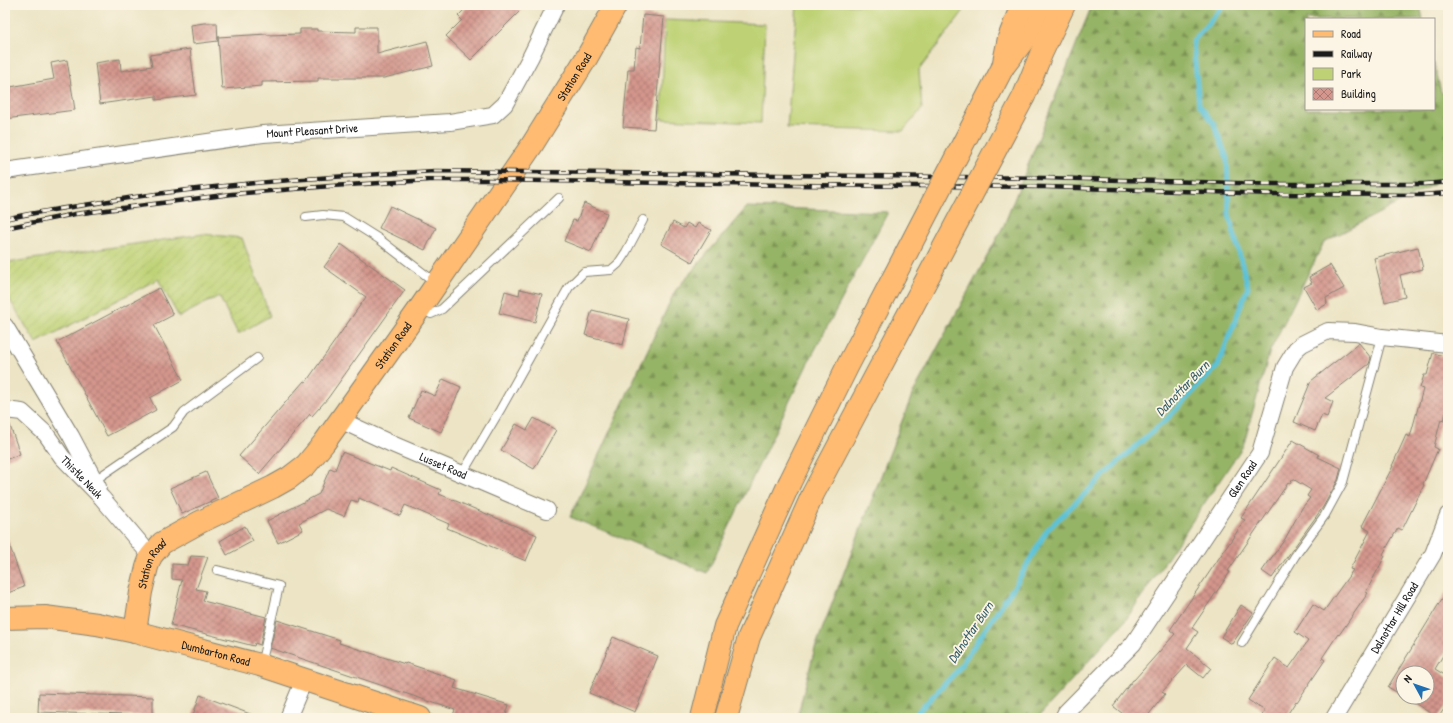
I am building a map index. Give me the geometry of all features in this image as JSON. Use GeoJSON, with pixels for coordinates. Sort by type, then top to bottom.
{"type":"FeatureCollection","features":[{"type":"Feature","properties":{"kind":"main road","name":"Station Road"},"geometry":{"type":"LineString","coordinates":[[135,632],[144,578],[151,556],[162,543],[273,488],[306,465],[437,284],[532,145],[587,57],[616,5]]}},
{"type":"Feature","properties":{"kind":"main road"},"geometry":{"type":"LineString","coordinates":[[1003,67],[1009,38],[1022,5]]}},
{"type":"Feature","properties":{"kind":"main road"},"geometry":{"type":"LineString","coordinates":[[702,718],[725,626],[789,484],[847,366],[1003,67],[1026,37],[1041,5]]}},
{"type":"Feature","properties":{"kind":"main road"},"geometry":{"type":"LineString","coordinates":[[726,718],[749,637],[813,494],[1024,96],[1041,54],[1064,5]]}},
{"type":"Feature","properties":{"kind":"main road"},"geometry":{"type":"LineString","coordinates":[[1024,96],[1044,69],[1076,5]]}},
{"type":"Feature","properties":{"kind":"main road","name":"Dumbarton Road"},"geometry":{"type":"LineString","coordinates":[[5,618],[45,617],[97,624],[135,632],[260,665],[420,718]]}},
{"type":"Feature","properties":{"kind":"street","name":"Mount Pleasant Drive"},"geometry":{"type":"LineString","coordinates":[[5,171],[263,134],[450,122],[493,115],[505,104],[556,5]]}},
{"type":"Feature","properties":{"kind":"street"},"geometry":{"type":"LineString","coordinates":[[5,326],[67,429],[95,480],[102,498]]}},
{"type":"Feature","properties":{"kind":"street","name":"Glen Road"},"geometry":{"type":"LineString","coordinates":[[1063,718],[1066,712],[1133,644],[1260,453],[1285,367],[1296,350],[1302,344],[1328,331],[1355,332],[1382,337],[1448,344]]}},
{"type":"Feature","properties":{"kind":"street","name":"Thistle Neuk"},"geometry":{"type":"LineString","coordinates":[[5,410],[22,412],[46,434],[62,457],[102,498],[151,556]]}},
{"type":"Feature","properties":{"kind":"street","name":"Lusset Road"},"geometry":{"type":"LineString","coordinates":[[340,420],[392,444],[547,510]]}},
{"type":"Feature","properties":{"kind":"street","name":"Dalnottar Hill Road"},"geometry":{"type":"LineString","coordinates":[[1334,718],[1433,554],[1442,546],[1448,515]]}},
{"type":"Feature","properties":{"kind":"street"},"geometry":{"type":"LineString","coordinates":[[288,718],[304,680]]}},
{"type":"Feature","properties":{"kind":"lane"},"geometry":{"type":"LineString","coordinates":[[420,308],[432,314],[442,309],[559,198]]}},
{"type":"Feature","properties":{"kind":"lane"},"geometry":{"type":"LineString","coordinates":[[306,217],[322,215],[344,217],[378,239],[437,284]]}},
{"type":"Feature","properties":{"kind":"lane"},"geometry":{"type":"LineString","coordinates":[[462,474],[570,287],[584,272],[611,270],[618,264],[643,220]]}},
{"type":"Feature","properties":{"kind":"lane"},"geometry":{"type":"LineString","coordinates":[[1242,643],[1295,556],[1325,515],[1342,482],[1382,337]]}},
{"type":"Feature","properties":{"kind":"lane"},"geometry":{"type":"LineString","coordinates":[[95,480],[173,428],[184,412],[257,358]]}},
{"type":"Feature","properties":{"kind":"lane"},"geometry":{"type":"LineString","coordinates":[[217,570],[279,586],[260,665]]}},
{"type":"Feature","properties":{"kind":"green space"},"geometry":{"type":"Polygon","coordinates":[[[797,5],[968,5],[919,70],[922,109],[903,131],[787,128],[797,5]]]}},
{"type":"Feature","properties":{"kind":"green space"},"geometry":{"type":"Polygon","coordinates":[[[1092,5],[1420,5],[1423,18],[1305,18],[1305,110],[1435,110],[1435,67],[1441,92],[1448,97],[1448,177],[1324,242],[1270,351],[1243,446],[1125,621],[1036,718],[797,718],[815,648],[912,395],[1004,225],[1092,5]]]}},
{"type":"Feature","properties":{"kind":"green space"},"geometry":{"type":"Polygon","coordinates":[[[665,20],[765,24],[761,123],[661,119],[665,20]]]}},
{"type":"Feature","properties":{"kind":"green space"},"geometry":{"type":"Polygon","coordinates":[[[747,207],[888,212],[807,365],[707,573],[570,517],[675,291],[747,207]]]}},
{"type":"Feature","properties":{"kind":"green space"},"geometry":{"type":"Polygon","coordinates":[[[203,234],[242,238],[270,316],[238,334],[219,296],[179,317],[158,279],[36,343],[5,292],[5,263],[203,234]]]}},
{"type":"Feature","properties":{"kind":"building"},"geometry":{"type":"Polygon","coordinates":[[[469,5],[526,5],[471,60],[446,36],[462,20],[458,16],[469,5]]]}},
{"type":"Feature","properties":{"kind":"building"},"geometry":{"type":"Polygon","coordinates":[[[643,15],[664,17],[654,129],[623,127],[628,69],[634,69],[636,47],[640,48],[643,15]]]}},
{"type":"Feature","properties":{"kind":"building"},"geometry":{"type":"Polygon","coordinates":[[[217,23],[218,41],[193,44],[191,25],[217,23]]]}},
{"type":"Feature","properties":{"kind":"building"},"geometry":{"type":"Polygon","coordinates":[[[356,27],[377,27],[377,54],[427,41],[433,66],[384,78],[318,78],[318,81],[262,82],[262,86],[222,89],[218,37],[267,34],[300,34],[300,29],[356,32],[356,27]]]}},
{"type":"Feature","properties":{"kind":"building"},"geometry":{"type":"Polygon","coordinates":[[[190,49],[196,95],[156,100],[156,96],[100,104],[95,63],[120,59],[121,71],[152,66],[150,55],[190,49]]]}},
{"type":"Feature","properties":{"kind":"building"},"geometry":{"type":"Polygon","coordinates":[[[67,60],[75,110],[5,119],[5,88],[54,79],[51,63],[67,60]]]}},
{"type":"Feature","properties":{"kind":"building"},"geometry":{"type":"Polygon","coordinates":[[[584,203],[607,213],[591,252],[564,241],[573,220],[577,221],[584,203]]]}},
{"type":"Feature","properties":{"kind":"building"},"geometry":{"type":"Polygon","coordinates":[[[390,206],[436,228],[425,250],[379,228],[390,206]]]}},
{"type":"Feature","properties":{"kind":"building"},"geometry":{"type":"Polygon","coordinates":[[[673,222],[684,228],[687,223],[695,228],[698,223],[711,230],[692,262],[661,244],[673,222]]]}},
{"type":"Feature","properties":{"kind":"building"},"geometry":{"type":"Polygon","coordinates":[[[341,244],[405,290],[328,398],[312,416],[310,414],[259,474],[239,456],[304,381],[306,382],[366,297],[324,267],[341,244]]]}},
{"type":"Feature","properties":{"kind":"building"},"geometry":{"type":"Polygon","coordinates":[[[1418,247],[1423,269],[1400,275],[1405,297],[1385,302],[1374,258],[1418,247]]]}},
{"type":"Feature","properties":{"kind":"building"},"geometry":{"type":"Polygon","coordinates":[[[1330,265],[1344,288],[1326,298],[1327,304],[1317,310],[1304,287],[1312,283],[1309,277],[1330,265]]]}},
{"type":"Feature","properties":{"kind":"building"},"geometry":{"type":"Polygon","coordinates":[[[159,288],[173,315],[154,325],[183,380],[150,398],[156,410],[107,436],[57,342],[159,288]]]}},
{"type":"Feature","properties":{"kind":"building"},"geometry":{"type":"Polygon","coordinates":[[[520,289],[542,294],[535,322],[499,313],[505,291],[519,295],[520,289]]]}},
{"type":"Feature","properties":{"kind":"building"},"geometry":{"type":"Polygon","coordinates":[[[592,310],[629,319],[623,345],[585,335],[592,310]]]}},
{"type":"Feature","properties":{"kind":"building"},"geometry":{"type":"Polygon","coordinates":[[[1359,343],[1371,358],[1369,364],[1325,398],[1333,402],[1327,417],[1322,415],[1315,431],[1294,422],[1311,381],[1359,343]]]}},
{"type":"Feature","properties":{"kind":"building"},"geometry":{"type":"Polygon","coordinates":[[[1433,353],[1448,357],[1448,406],[1444,420],[1441,419],[1434,447],[1438,449],[1423,484],[1424,485],[1402,530],[1398,528],[1383,554],[1385,556],[1366,592],[1368,593],[1322,658],[1325,660],[1297,702],[1296,701],[1285,718],[1260,718],[1265,711],[1248,700],[1275,658],[1289,668],[1308,641],[1295,632],[1313,604],[1324,611],[1353,570],[1350,569],[1370,531],[1362,526],[1393,466],[1406,435],[1410,437],[1423,389],[1420,388],[1424,375],[1427,375],[1433,353]]]}},
{"type":"Feature","properties":{"kind":"building"},"geometry":{"type":"Polygon","coordinates":[[[443,379],[461,387],[441,432],[409,418],[421,390],[435,396],[443,379]]]}},
{"type":"Feature","properties":{"kind":"building"},"geometry":{"type":"Polygon","coordinates":[[[534,418],[556,430],[534,469],[501,450],[516,424],[527,430],[534,418]]]}},
{"type":"Feature","properties":{"kind":"building"},"geometry":{"type":"Polygon","coordinates":[[[5,420],[8,420],[20,454],[5,460],[5,420]]]}},
{"type":"Feature","properties":{"kind":"building"},"geometry":{"type":"Polygon","coordinates":[[[1293,440],[1319,455],[1318,457],[1341,468],[1338,480],[1323,507],[1272,578],[1262,571],[1285,539],[1302,508],[1310,498],[1307,496],[1311,490],[1293,479],[1290,484],[1288,483],[1228,571],[1230,572],[1192,628],[1198,632],[1187,648],[1211,668],[1203,678],[1187,665],[1162,692],[1165,694],[1146,718],[1128,718],[1113,706],[1133,680],[1175,634],[1170,630],[1245,520],[1241,518],[1293,440]]]}},
{"type":"Feature","properties":{"kind":"building"},"geometry":{"type":"Polygon","coordinates":[[[342,452],[390,471],[391,468],[441,490],[439,494],[537,535],[526,561],[447,528],[449,524],[405,505],[400,516],[359,498],[358,502],[351,500],[344,516],[326,509],[299,523],[303,530],[278,543],[267,521],[319,494],[330,468],[335,470],[342,452]]]}},
{"type":"Feature","properties":{"kind":"building"},"geometry":{"type":"Polygon","coordinates":[[[206,472],[218,498],[182,514],[170,488],[206,472]]]}},
{"type":"Feature","properties":{"kind":"building"},"geometry":{"type":"Polygon","coordinates":[[[245,526],[253,541],[227,555],[220,541],[245,526]]]}},
{"type":"Feature","properties":{"kind":"building"},"geometry":{"type":"Polygon","coordinates":[[[5,538],[7,538],[24,587],[5,594],[5,538]]]}},
{"type":"Feature","properties":{"kind":"building"},"geometry":{"type":"Polygon","coordinates":[[[191,556],[208,557],[196,589],[206,591],[203,601],[266,617],[260,645],[255,643],[254,646],[171,625],[182,580],[172,579],[172,564],[188,565],[191,556]]]}},
{"type":"Feature","properties":{"kind":"building"},"geometry":{"type":"Polygon","coordinates":[[[1448,589],[1448,647],[1435,669],[1435,665],[1401,665],[1448,589]]]}},
{"type":"Feature","properties":{"kind":"building"},"geometry":{"type":"Polygon","coordinates":[[[1241,605],[1253,613],[1232,644],[1221,637],[1241,605]]]}},
{"type":"Feature","properties":{"kind":"building"},"geometry":{"type":"Polygon","coordinates":[[[277,620],[340,640],[339,643],[457,680],[454,688],[509,705],[505,718],[464,718],[453,715],[455,710],[270,648],[277,620]]]}},
{"type":"Feature","properties":{"kind":"building"},"geometry":{"type":"Polygon","coordinates":[[[613,637],[658,656],[635,712],[589,693],[613,637]]]}},
{"type":"Feature","properties":{"kind":"building"},"geometry":{"type":"Polygon","coordinates":[[[1435,669],[1448,677],[1448,703],[1438,718],[1418,705],[1435,705],[1435,669]]]}},
{"type":"Feature","properties":{"kind":"building"},"geometry":{"type":"Polygon","coordinates":[[[1395,676],[1395,691],[1388,687],[1395,676]]]}},
{"type":"Feature","properties":{"kind":"building"},"geometry":{"type":"Polygon","coordinates":[[[39,693],[153,697],[153,716],[38,712],[39,693]]]}},
{"type":"Feature","properties":{"kind":"building"},"geometry":{"type":"Polygon","coordinates":[[[200,695],[258,717],[192,718],[200,695]]]}},
{"type":"Feature","properties":{"kind":"waterway","name":"Dalnottar Burn"},"geometry":{"type":"LineString","coordinates":[[912,718],[957,671],[1016,584],[1047,530],[1116,464],[1167,419],[1218,366],[1248,287],[1229,214],[1227,158],[1214,124],[1199,104],[1193,41],[1224,5]]}},
{"type":"Feature","properties":{"kind":"railway"},"geometry":{"type":"LineString","coordinates":[[5,219],[139,196],[223,186],[435,171],[1045,178],[1276,184],[1424,184],[1448,182]]}},
{"type":"Feature","properties":{"kind":"railway"},"geometry":{"type":"LineString","coordinates":[[5,228],[75,214],[232,194],[430,180],[1045,187],[1277,194],[1421,195],[1448,193]]}}]}
